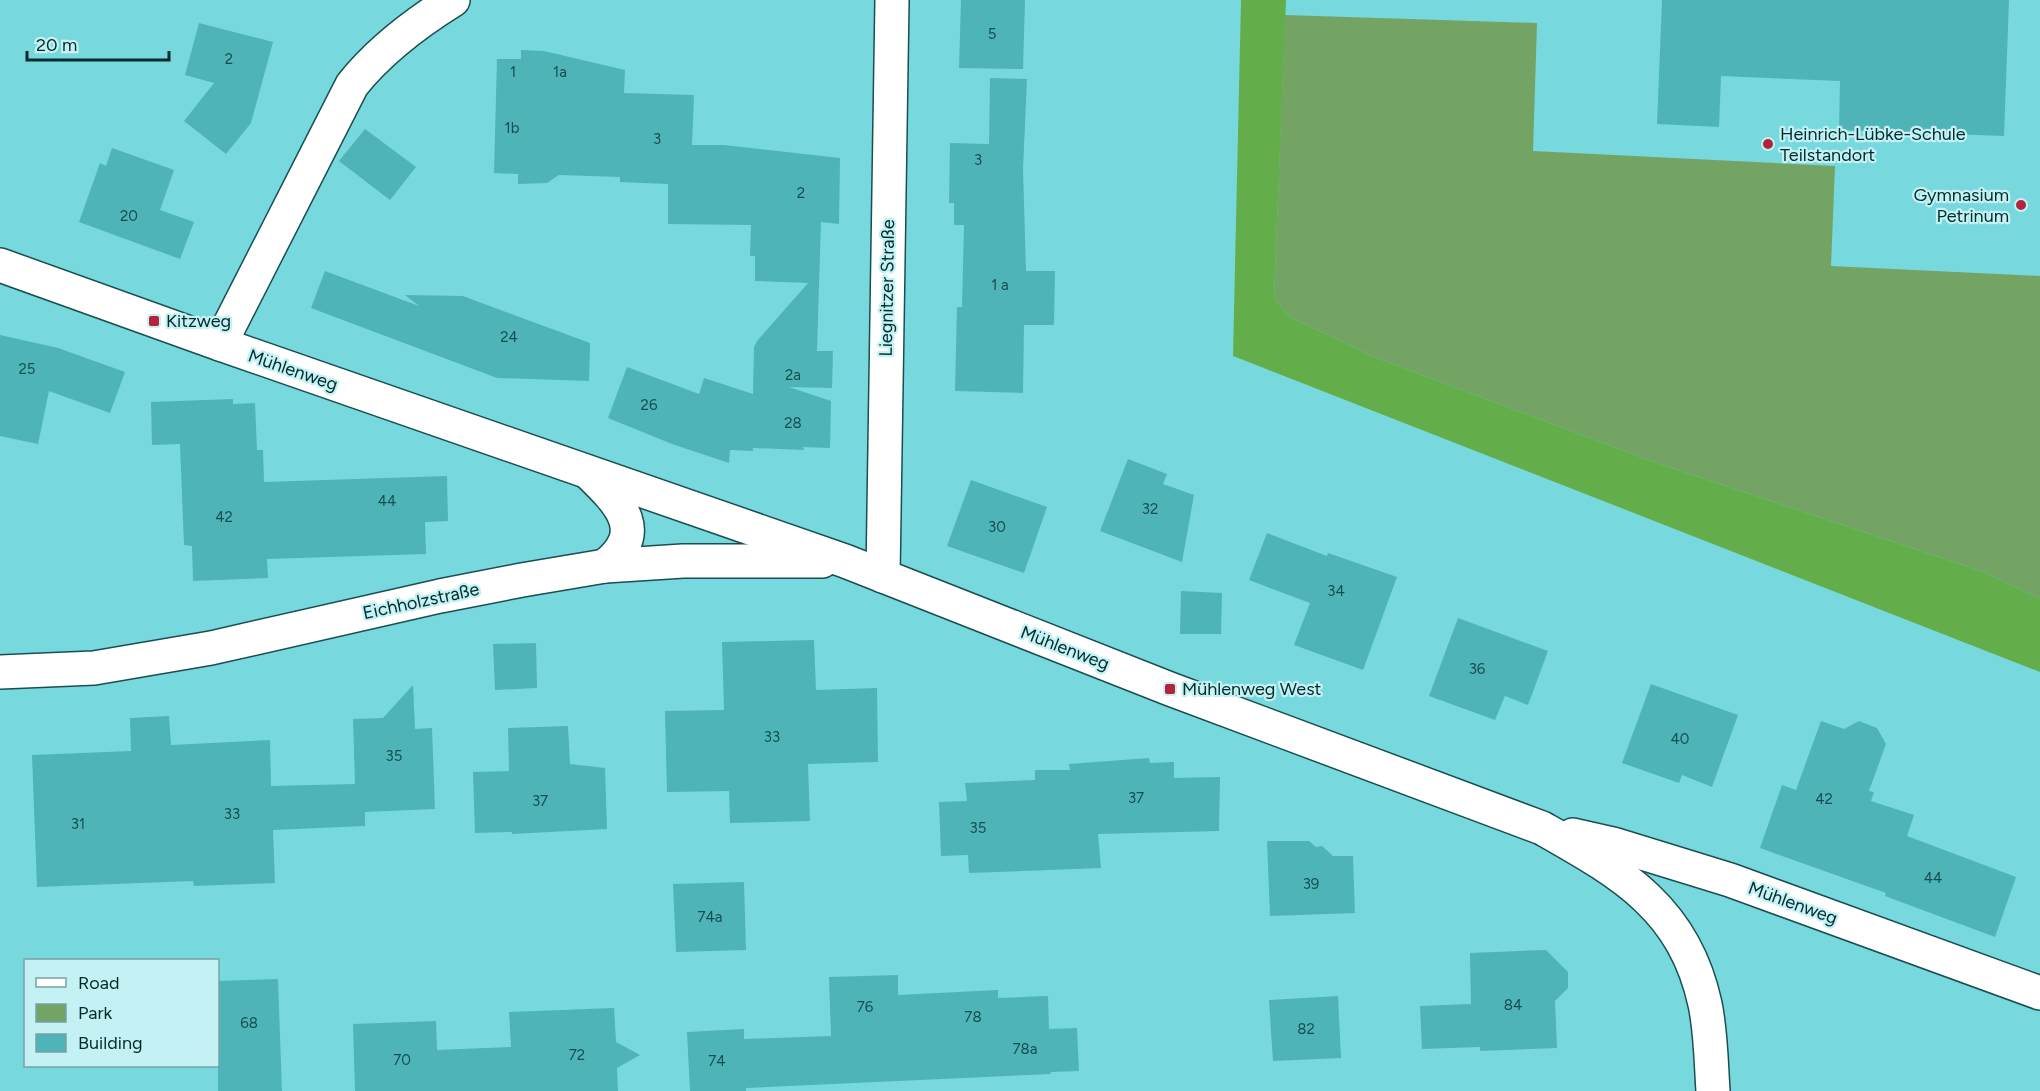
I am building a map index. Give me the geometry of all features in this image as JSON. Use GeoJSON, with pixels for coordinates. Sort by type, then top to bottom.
{"type":"FeatureCollection","features":[{"type":"Feature","properties":{"kind":"street"},"geometry":{"type":"LineString","coordinates":[[220,344],[352,85],[362,72],[406,33],[453,0]]}},
{"type":"Feature","properties":{"kind":"street","name":"Liegnitzer Straße"},"geometry":{"type":"LineString","coordinates":[[883,576],[892,0]]}},
{"type":"Feature","properties":{"kind":"street","name":"Mühlenweg"},"geometry":{"type":"LineString","coordinates":[[0,265],[220,344],[845,561],[1170,689],[1542,828],[1613,844],[1730,880],[2040,993]]}},
{"type":"Feature","properties":{"kind":"street","name":"Mühlenweg"},"geometry":{"type":"LineString","coordinates":[[587,471],[610,493],[627,522],[624,548],[605,566]]}},
{"type":"Feature","properties":{"kind":"street","name":"Eichholzstraße"},"geometry":{"type":"LineString","coordinates":[[0,672],[94,668],[211,648],[440,596],[605,566],[683,561],[845,561]]}},
{"type":"Feature","properties":{"kind":"street","name":"Mühlenweg"},"geometry":{"type":"LineString","coordinates":[[1542,828],[1628,880],[1658,908],[1682,941],[1697,976],[1705,1005],[1713,1091]]}},
{"type":"Feature","properties":{"kind":"green space"},"geometry":{"type":"Polygon","coordinates":[[[1241,0],[1286,0],[1274,298],[1290,317],[1377,358],[1654,462],[1984,572],[2040,599],[2040,672],[1233,356],[1241,0]]]}},
{"type":"Feature","properties":{"kind":"green space"},"geometry":{"type":"Polygon","coordinates":[[[1285,15],[1537,23],[1533,151],[1835,166],[1831,266],[2040,276],[2040,599],[1984,572],[1654,462],[1377,358],[1290,317],[1274,298],[1285,15]]]}},
{"type":"Feature","properties":{"kind":"building"},"geometry":{"type":"Polygon","coordinates":[[[961,0],[1025,0],[1023,69],[959,68],[961,0]]]}},
{"type":"Feature","properties":{"kind":"building"},"geometry":{"type":"Polygon","coordinates":[[[1662,0],[2009,0],[2004,136],[1839,130],[1840,81],[1721,76],[1719,127],[1657,124],[1662,0]]]}},
{"type":"Feature","properties":{"kind":"building"},"geometry":{"type":"Polygon","coordinates":[[[199,23],[273,42],[251,123],[226,154],[184,121],[214,83],[185,75],[199,23]]]}},
{"type":"Feature","properties":{"kind":"building"},"geometry":{"type":"Polygon","coordinates":[[[521,50],[544,51],[625,70],[624,93],[694,95],[692,145],[724,145],[840,158],[839,224],[821,222],[817,351],[833,351],[832,388],[789,387],[831,401],[830,448],[730,450],[729,463],[672,444],[608,418],[627,367],[699,394],[704,378],[753,394],[754,347],[808,283],[755,281],[755,256],[750,256],[751,225],[668,224],[668,184],[620,182],[620,177],[559,175],[547,183],[518,184],[518,174],[494,173],[497,59],[521,59],[521,50]]]}},
{"type":"Feature","properties":{"kind":"building"},"geometry":{"type":"Polygon","coordinates":[[[990,78],[1027,79],[1023,169],[1026,271],[1055,271],[1054,325],[1024,325],[1023,393],[955,391],[957,307],[962,307],[964,225],[954,225],[954,203],[949,203],[950,143],[989,144],[990,78]]]}},
{"type":"Feature","properties":{"kind":"building"},"geometry":{"type":"Polygon","coordinates":[[[365,129],[416,167],[390,200],[339,161],[365,129]]]}},
{"type":"Feature","properties":{"kind":"building"},"geometry":{"type":"Polygon","coordinates":[[[112,148],[174,170],[160,210],[194,222],[180,259],[79,222],[100,163],[106,166],[112,148]]]}},
{"type":"Feature","properties":{"kind":"building"},"geometry":{"type":"Polygon","coordinates":[[[325,271],[419,306],[405,295],[463,296],[590,343],[589,381],[497,378],[311,308],[325,271]]]}},
{"type":"Feature","properties":{"kind":"building"},"geometry":{"type":"Polygon","coordinates":[[[0,335],[58,348],[125,372],[110,413],[49,391],[38,444],[0,436],[0,335]]]}},
{"type":"Feature","properties":{"kind":"building"},"geometry":{"type":"Polygon","coordinates":[[[233,399],[233,404],[255,403],[257,450],[263,450],[264,482],[447,476],[448,521],[425,522],[426,554],[267,559],[268,578],[193,581],[192,546],[184,545],[180,444],[152,445],[151,402],[233,399]]]}},
{"type":"Feature","properties":{"kind":"building"},"geometry":{"type":"Polygon","coordinates":[[[1128,459],[1167,474],[1163,484],[1194,495],[1182,562],[1100,531],[1128,459]]]}},
{"type":"Feature","properties":{"kind":"building"},"geometry":{"type":"Polygon","coordinates":[[[971,480],[1047,507],[1024,573],[947,546],[971,480]]]}},
{"type":"Feature","properties":{"kind":"building"},"geometry":{"type":"Polygon","coordinates":[[[1267,533],[1327,556],[1328,553],[1397,577],[1363,670],[1294,645],[1310,603],[1249,580],[1267,533]]]}},
{"type":"Feature","properties":{"kind":"building"},"geometry":{"type":"Polygon","coordinates":[[[1181,591],[1222,593],[1221,634],[1180,634],[1181,591]]]}},
{"type":"Feature","properties":{"kind":"building"},"geometry":{"type":"Polygon","coordinates":[[[1458,618],[1548,651],[1528,705],[1505,696],[1495,720],[1429,696],[1458,618]]]}},
{"type":"Feature","properties":{"kind":"building"},"geometry":{"type":"Polygon","coordinates":[[[814,640],[816,690],[877,688],[878,762],[808,764],[810,821],[730,823],[729,791],[667,792],[665,711],[724,710],[722,642],[814,640]]]}},
{"type":"Feature","properties":{"kind":"building"},"geometry":{"type":"Polygon","coordinates":[[[536,643],[537,688],[495,690],[493,644],[536,643]]]}},
{"type":"Feature","properties":{"kind":"building"},"geometry":{"type":"Polygon","coordinates":[[[1651,684],[1738,715],[1712,787],[1682,775],[1679,783],[1622,763],[1651,684]]]}},
{"type":"Feature","properties":{"kind":"building"},"geometry":{"type":"Polygon","coordinates":[[[413,685],[415,729],[432,728],[435,809],[365,812],[365,826],[273,830],[275,883],[194,886],[193,881],[37,887],[32,755],[131,751],[130,718],[169,716],[171,745],[270,740],[271,786],[355,784],[353,719],[383,718],[413,685]]]}},
{"type":"Feature","properties":{"kind":"building"},"geometry":{"type":"Polygon","coordinates":[[[1821,721],[1844,729],[1859,721],[1877,728],[1886,744],[1869,791],[1874,792],[1871,801],[1914,815],[1907,836],[2016,877],[1995,937],[1885,896],[1886,893],[1760,848],[1782,785],[1796,790],[1821,721]]]}},
{"type":"Feature","properties":{"kind":"building"},"geometry":{"type":"Polygon","coordinates":[[[568,726],[570,764],[605,768],[607,829],[512,834],[512,832],[475,833],[473,772],[509,771],[508,728],[568,726]]]}},
{"type":"Feature","properties":{"kind":"building"},"geometry":{"type":"Polygon","coordinates":[[[1149,758],[1150,763],[1174,762],[1174,778],[1220,777],[1219,831],[1098,834],[1101,868],[969,873],[968,855],[941,856],[939,802],[967,801],[965,783],[1035,780],[1035,770],[1070,770],[1069,764],[1149,758]]]}},
{"type":"Feature","properties":{"kind":"building"},"geometry":{"type":"Polygon","coordinates":[[[1267,841],[1309,841],[1316,847],[1322,846],[1333,856],[1353,856],[1355,913],[1270,916],[1267,841]]]}},
{"type":"Feature","properties":{"kind":"building"},"geometry":{"type":"Polygon","coordinates":[[[744,882],[746,950],[676,952],[673,884],[744,882]]]}},
{"type":"Feature","properties":{"kind":"building"},"geometry":{"type":"Polygon","coordinates":[[[1546,950],[1568,972],[1568,988],[1555,1001],[1557,1048],[1480,1051],[1480,1047],[1422,1049],[1420,1006],[1471,1004],[1470,953],[1546,950]]]}},
{"type":"Feature","properties":{"kind":"building"},"geometry":{"type":"Polygon","coordinates":[[[898,975],[898,995],[998,990],[998,998],[1048,996],[1049,1029],[1077,1028],[1079,1071],[746,1088],[746,1091],[690,1091],[687,1032],[744,1029],[744,1039],[831,1036],[829,977],[898,975]]]}},
{"type":"Feature","properties":{"kind":"building"},"geometry":{"type":"Polygon","coordinates":[[[278,979],[282,1091],[218,1091],[219,981],[278,979]]]}},
{"type":"Feature","properties":{"kind":"building"},"geometry":{"type":"Polygon","coordinates":[[[1338,996],[1341,1058],[1273,1061],[1269,1000],[1338,996]]]}},
{"type":"Feature","properties":{"kind":"building"},"geometry":{"type":"Polygon","coordinates":[[[614,1008],[616,1042],[640,1055],[617,1068],[618,1091],[355,1091],[353,1024],[436,1021],[437,1050],[511,1047],[509,1012],[614,1008]]]}},
{"type":"Feature","properties":{"kind":"place","name":"Heinrich-Lübke-Schule Teilstandort"},"geometry":{"type":"Point","coordinates":[1768,144]}},
{"type":"Feature","properties":{"kind":"place","name":"Gymnasium Petrinum"},"geometry":{"type":"Point","coordinates":[2021,205]}},
{"type":"Feature","properties":{"kind":"place","name":"Kitzweg"},"geometry":{"type":"Point","coordinates":[154,321]}},
{"type":"Feature","properties":{"kind":"place","name":"Mühlenweg West"},"geometry":{"type":"Point","coordinates":[1170,689]}}]}
